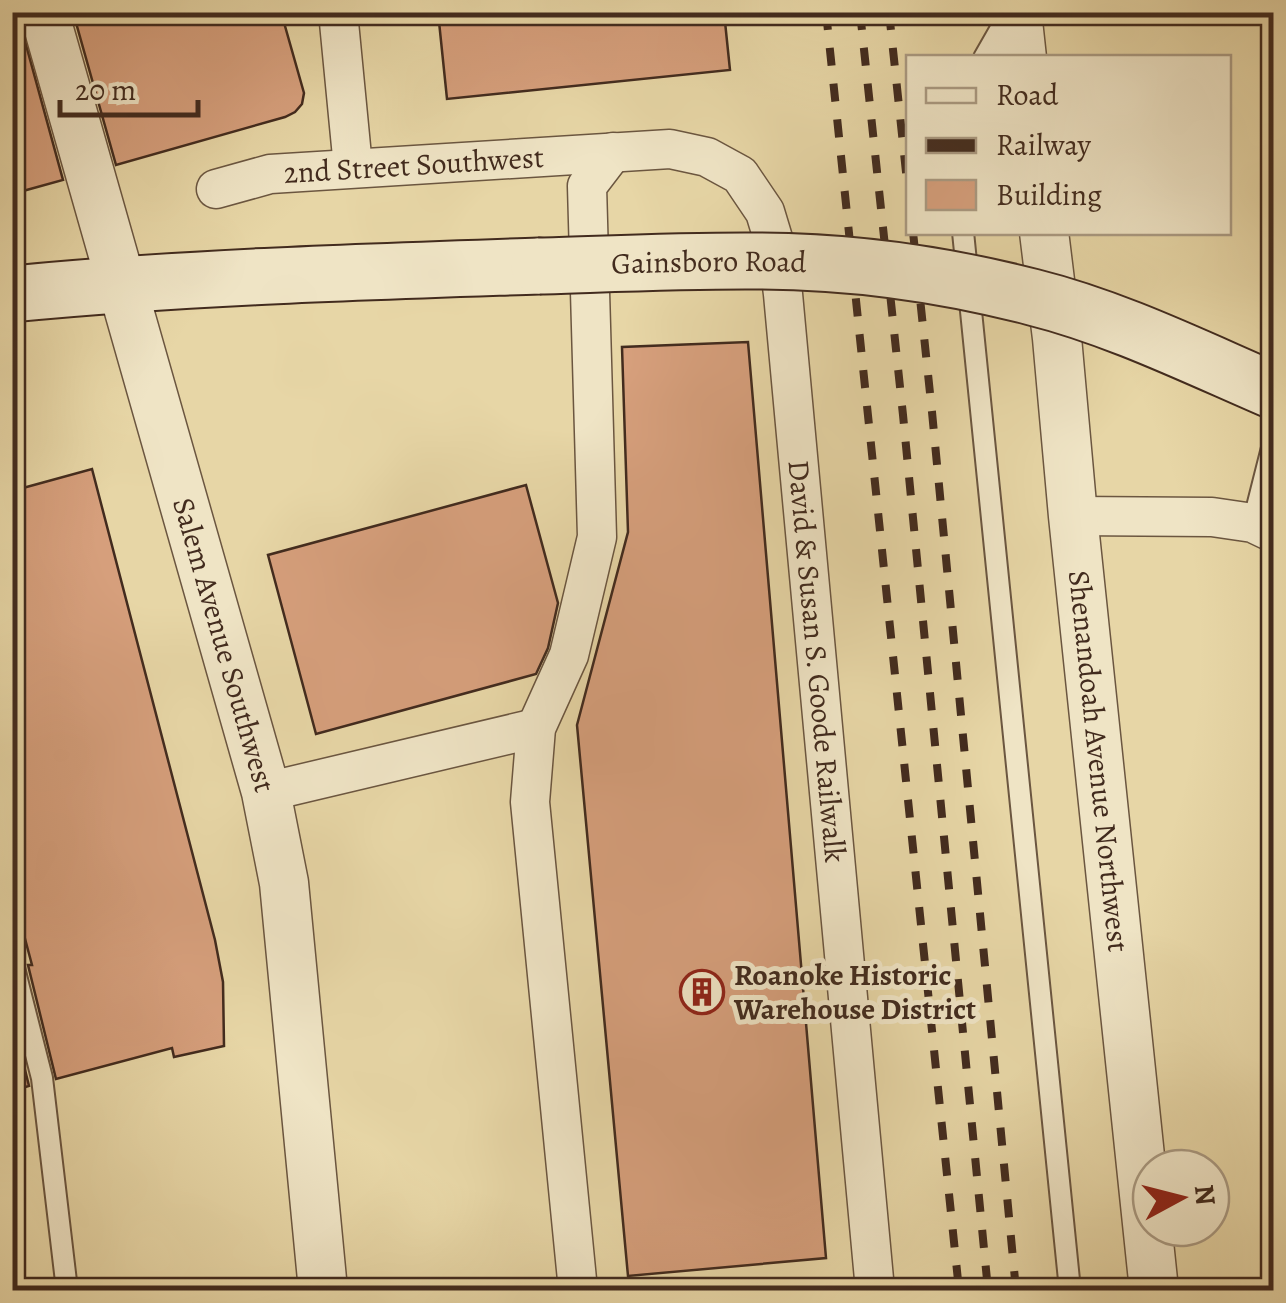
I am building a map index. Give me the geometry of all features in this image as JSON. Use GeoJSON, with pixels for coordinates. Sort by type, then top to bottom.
{"type":"FeatureCollection","features":[{"type":"Feature","properties":{"kind":"main road","name":"Gainsboro Road"},"geometry":{"type":"LineString","coordinates":[[122,285],[539,266],[748,261],[826,264],[932,276],[1034,297],[1136,332],[1274,391]]}},
{"type":"Feature","properties":{"kind":"main road"},"geometry":{"type":"LineString","coordinates":[[12,294],[122,285]]}},
{"type":"Feature","properties":{"kind":"street","name":"Salem Avenue Southwest"},"geometry":{"type":"LineString","coordinates":[[44,12],[266,792],[284,884],[324,1290]]}},
{"type":"Feature","properties":{"kind":"street"},"geometry":{"type":"LineString","coordinates":[[338,12],[353,167]]}},
{"type":"Feature","properties":{"kind":"street"},"geometry":{"type":"LineString","coordinates":[[1014,12],[1021,55]]}},
{"type":"Feature","properties":{"kind":"street","name":"David & Susan S. Goode Railwalk"},"geometry":{"type":"LineString","coordinates":[[613,152],[670,149],[706,157],[740,175],[766,212],[778,254],[875,1290]]}},
{"type":"Feature","properties":{"kind":"street"},"geometry":{"type":"LineString","coordinates":[[578,1290],[530,802],[536,728],[569,655],[597,537],[587,186],[613,152]]}},
{"type":"Feature","properties":{"kind":"street","name":"2nd Street Southwest"},"geometry":{"type":"LineString","coordinates":[[216,189],[270,174],[613,152]]}},
{"type":"Feature","properties":{"kind":"street","name":"Shenandoah Avenue Northwest"},"geometry":{"type":"LineString","coordinates":[[1044,235],[1154,1290]]}},
{"type":"Feature","properties":{"kind":"street"},"geometry":{"type":"LineString","coordinates":[[1073,516],[1212,517],[1263,528]]}},
{"type":"Feature","properties":{"kind":"street"},"geometry":{"type":"LineString","coordinates":[[266,792],[536,728]]}},
{"type":"Feature","properties":{"kind":"lane"},"geometry":{"type":"LineString","coordinates":[[986,55],[1014,12]]}},
{"type":"Feature","properties":{"kind":"lane"},"geometry":{"type":"LineString","coordinates":[[963,235],[1070,1290]]}},
{"type":"Feature","properties":{"kind":"lane"},"geometry":{"type":"LineString","coordinates":[[1263,528],[1274,440]]}},
{"type":"Feature","properties":{"kind":"lane"},"geometry":{"type":"LineString","coordinates":[[12,960],[42,1078],[66,1290]]}},
{"type":"Feature","properties":{"kind":"building"},"geometry":{"type":"Polygon","coordinates":[[[12,12],[17,12],[63,180],[12,194],[12,12]]]}},
{"type":"Feature","properties":{"kind":"building"},"geometry":{"type":"Polygon","coordinates":[[[73,12],[281,12],[304,93],[302,104],[285,117],[116,165],[73,12]]]}},
{"type":"Feature","properties":{"kind":"building"},"geometry":{"type":"Polygon","coordinates":[[[438,12],[724,12],[730,70],[447,99],[438,12]]]}},
{"type":"Feature","properties":{"kind":"building","name":"Roanoke Historic Warehouse District"},"geometry":{"type":"Polygon","coordinates":[[[748,342],[826,1258],[628,1276],[577,725],[628,532],[622,347],[748,342]]]}},
{"type":"Feature","properties":{"kind":"building"},"geometry":{"type":"Polygon","coordinates":[[[92,469],[215,940],[223,982],[224,1046],[174,1057],[172,1048],[56,1079],[12,890],[12,491],[92,469]]]}},
{"type":"Feature","properties":{"kind":"building"},"geometry":{"type":"Polygon","coordinates":[[[526,485],[558,603],[548,648],[536,674],[316,734],[268,555],[526,485]]]}},
{"type":"Feature","properties":{"kind":"building"},"geometry":{"type":"Polygon","coordinates":[[[12,1018],[29,1086],[12,1091],[12,1018]]]}},
{"type":"Feature","properties":{"kind":"railway"},"geometry":{"type":"LineString","coordinates":[[826,12],[959,1290]]}},
{"type":"Feature","properties":{"kind":"railway"},"geometry":{"type":"LineString","coordinates":[[860,12],[988,1290]]}},
{"type":"Feature","properties":{"kind":"railway"},"geometry":{"type":"LineString","coordinates":[[889,12],[906,172]]}},
{"type":"Feature","properties":{"kind":"railway"},"geometry":{"type":"LineString","coordinates":[[913,235],[1016,1290]]}},
{"type":"Feature","properties":{"kind":"place","name":"Roanoke Historic Warehouse District"},"geometry":{"type":"Point","coordinates":[702,992]}}]}
